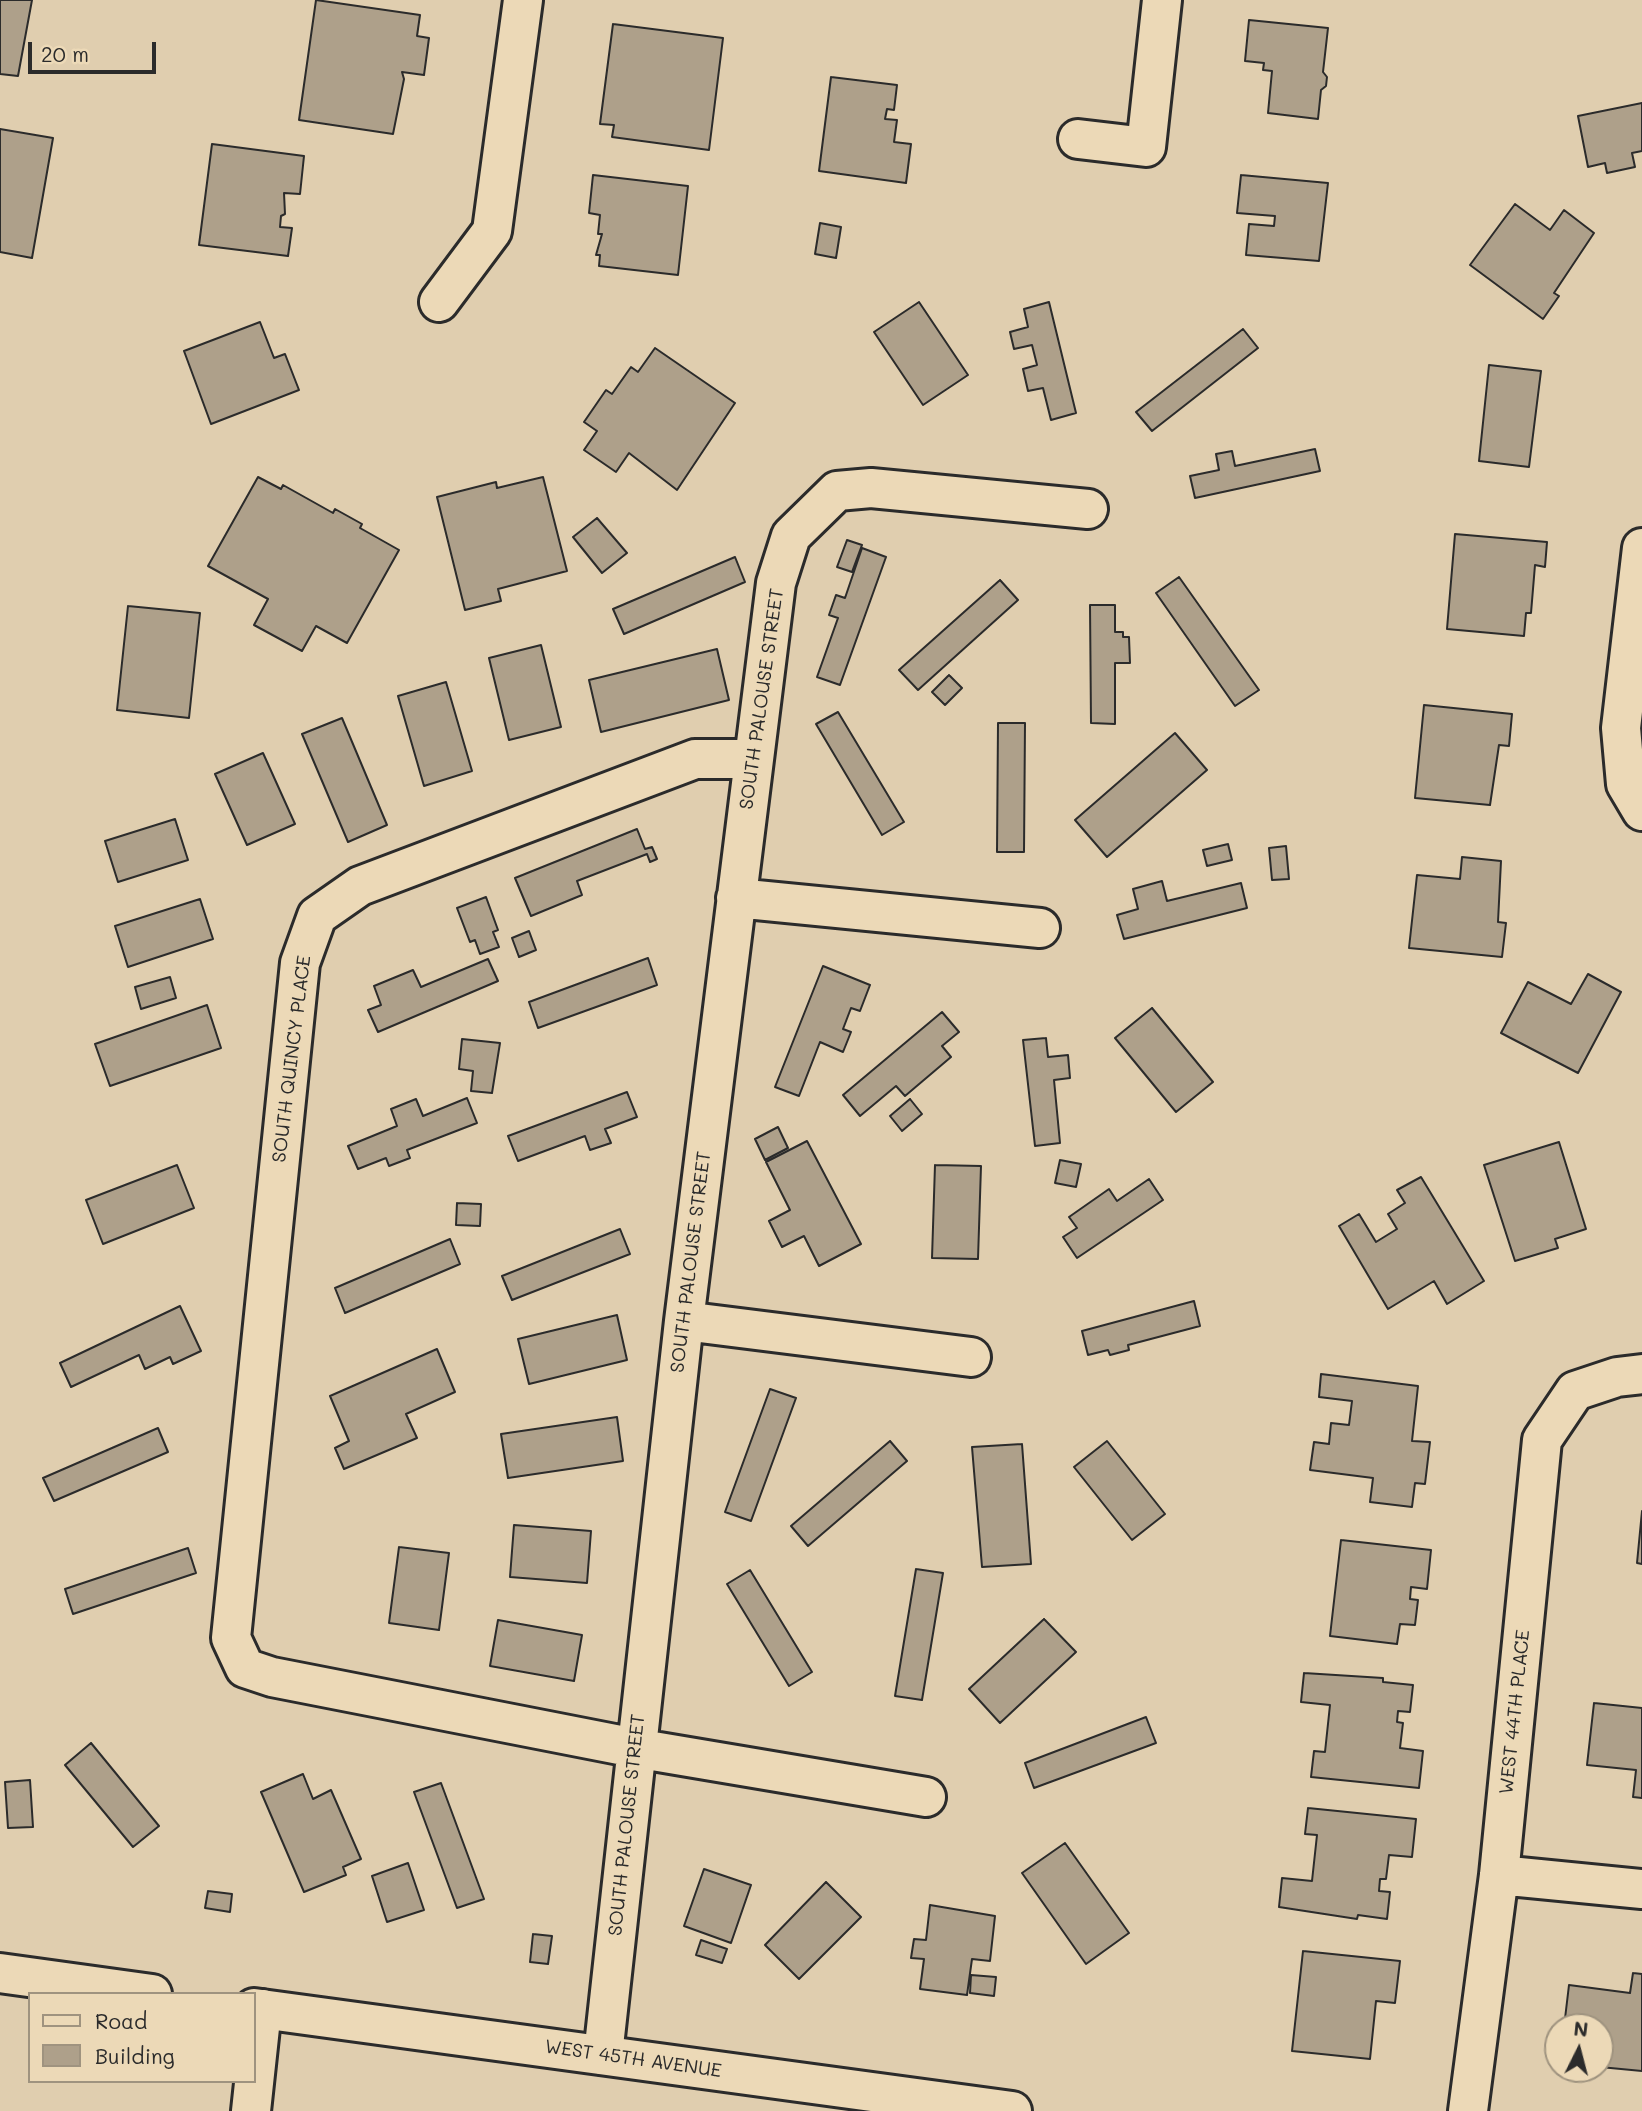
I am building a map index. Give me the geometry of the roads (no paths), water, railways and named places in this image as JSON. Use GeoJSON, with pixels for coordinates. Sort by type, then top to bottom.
{"type":"FeatureCollection","features":[{"type":"Feature","properties":{"kind":"street"},"geometry":{"type":"LineString","coordinates":[[439,302],[492,231],[523,0]]}},
{"type":"Feature","properties":{"kind":"street"},"geometry":{"type":"LineString","coordinates":[[1078,139],[1146,147],[1162,0]]}},
{"type":"Feature","properties":{"kind":"street","name":"SOUTH PALOUSE STREET"},"geometry":{"type":"LineString","coordinates":[[603,2055],[684,1321],[776,583],[791,536],[837,491],[872,488],[1088,509]]}},
{"type":"Feature","properties":{"kind":"street"},"geometry":{"type":"LineString","coordinates":[[1642,548],[1621,728],[1626,784],[1642,811]]}},
{"type":"Feature","properties":{"kind":"street","name":"SOUTH QUINCY PLACE"},"geometry":{"type":"LineString","coordinates":[[635,1748],[272,1677],[245,1668],[231,1637],[300,963],[317,916],[360,886],[695,758],[753,759]]}},
{"type":"Feature","properties":{"kind":"street"},"geometry":{"type":"LineString","coordinates":[[736,898],[1040,928]]}},
{"type":"Feature","properties":{"kind":"street"},"geometry":{"type":"LineString","coordinates":[[684,1321],[971,1357]]}},
{"type":"Feature","properties":{"kind":"street","name":"WEST 44TH PLACE"},"geometry":{"type":"LineString","coordinates":[[1468,2111],[1499,1875],[1542,1440],[1575,1391],[1617,1377],[1642,1374]]}},
{"type":"Feature","properties":{"kind":"street"},"geometry":{"type":"LineString","coordinates":[[635,1748],[926,1797]]}},
{"type":"Feature","properties":{"kind":"street"},"geometry":{"type":"LineString","coordinates":[[1499,1875],[1642,1889]]}},
{"type":"Feature","properties":{"kind":"street"},"geometry":{"type":"LineString","coordinates":[[0,1973],[138,1992]]}},
{"type":"Feature","properties":{"kind":"street"},"geometry":{"type":"LineString","coordinates":[[256,2037],[258,2008]]}},
{"type":"Feature","properties":{"kind":"street","name":"WEST 45TH AVENUE"},"geometry":{"type":"LineString","coordinates":[[258,2008],[1012,2111]]}},
{"type":"Feature","properties":{"kind":"street"},"geometry":{"type":"LineString","coordinates":[[251,2111],[253,2083]]}}]}
